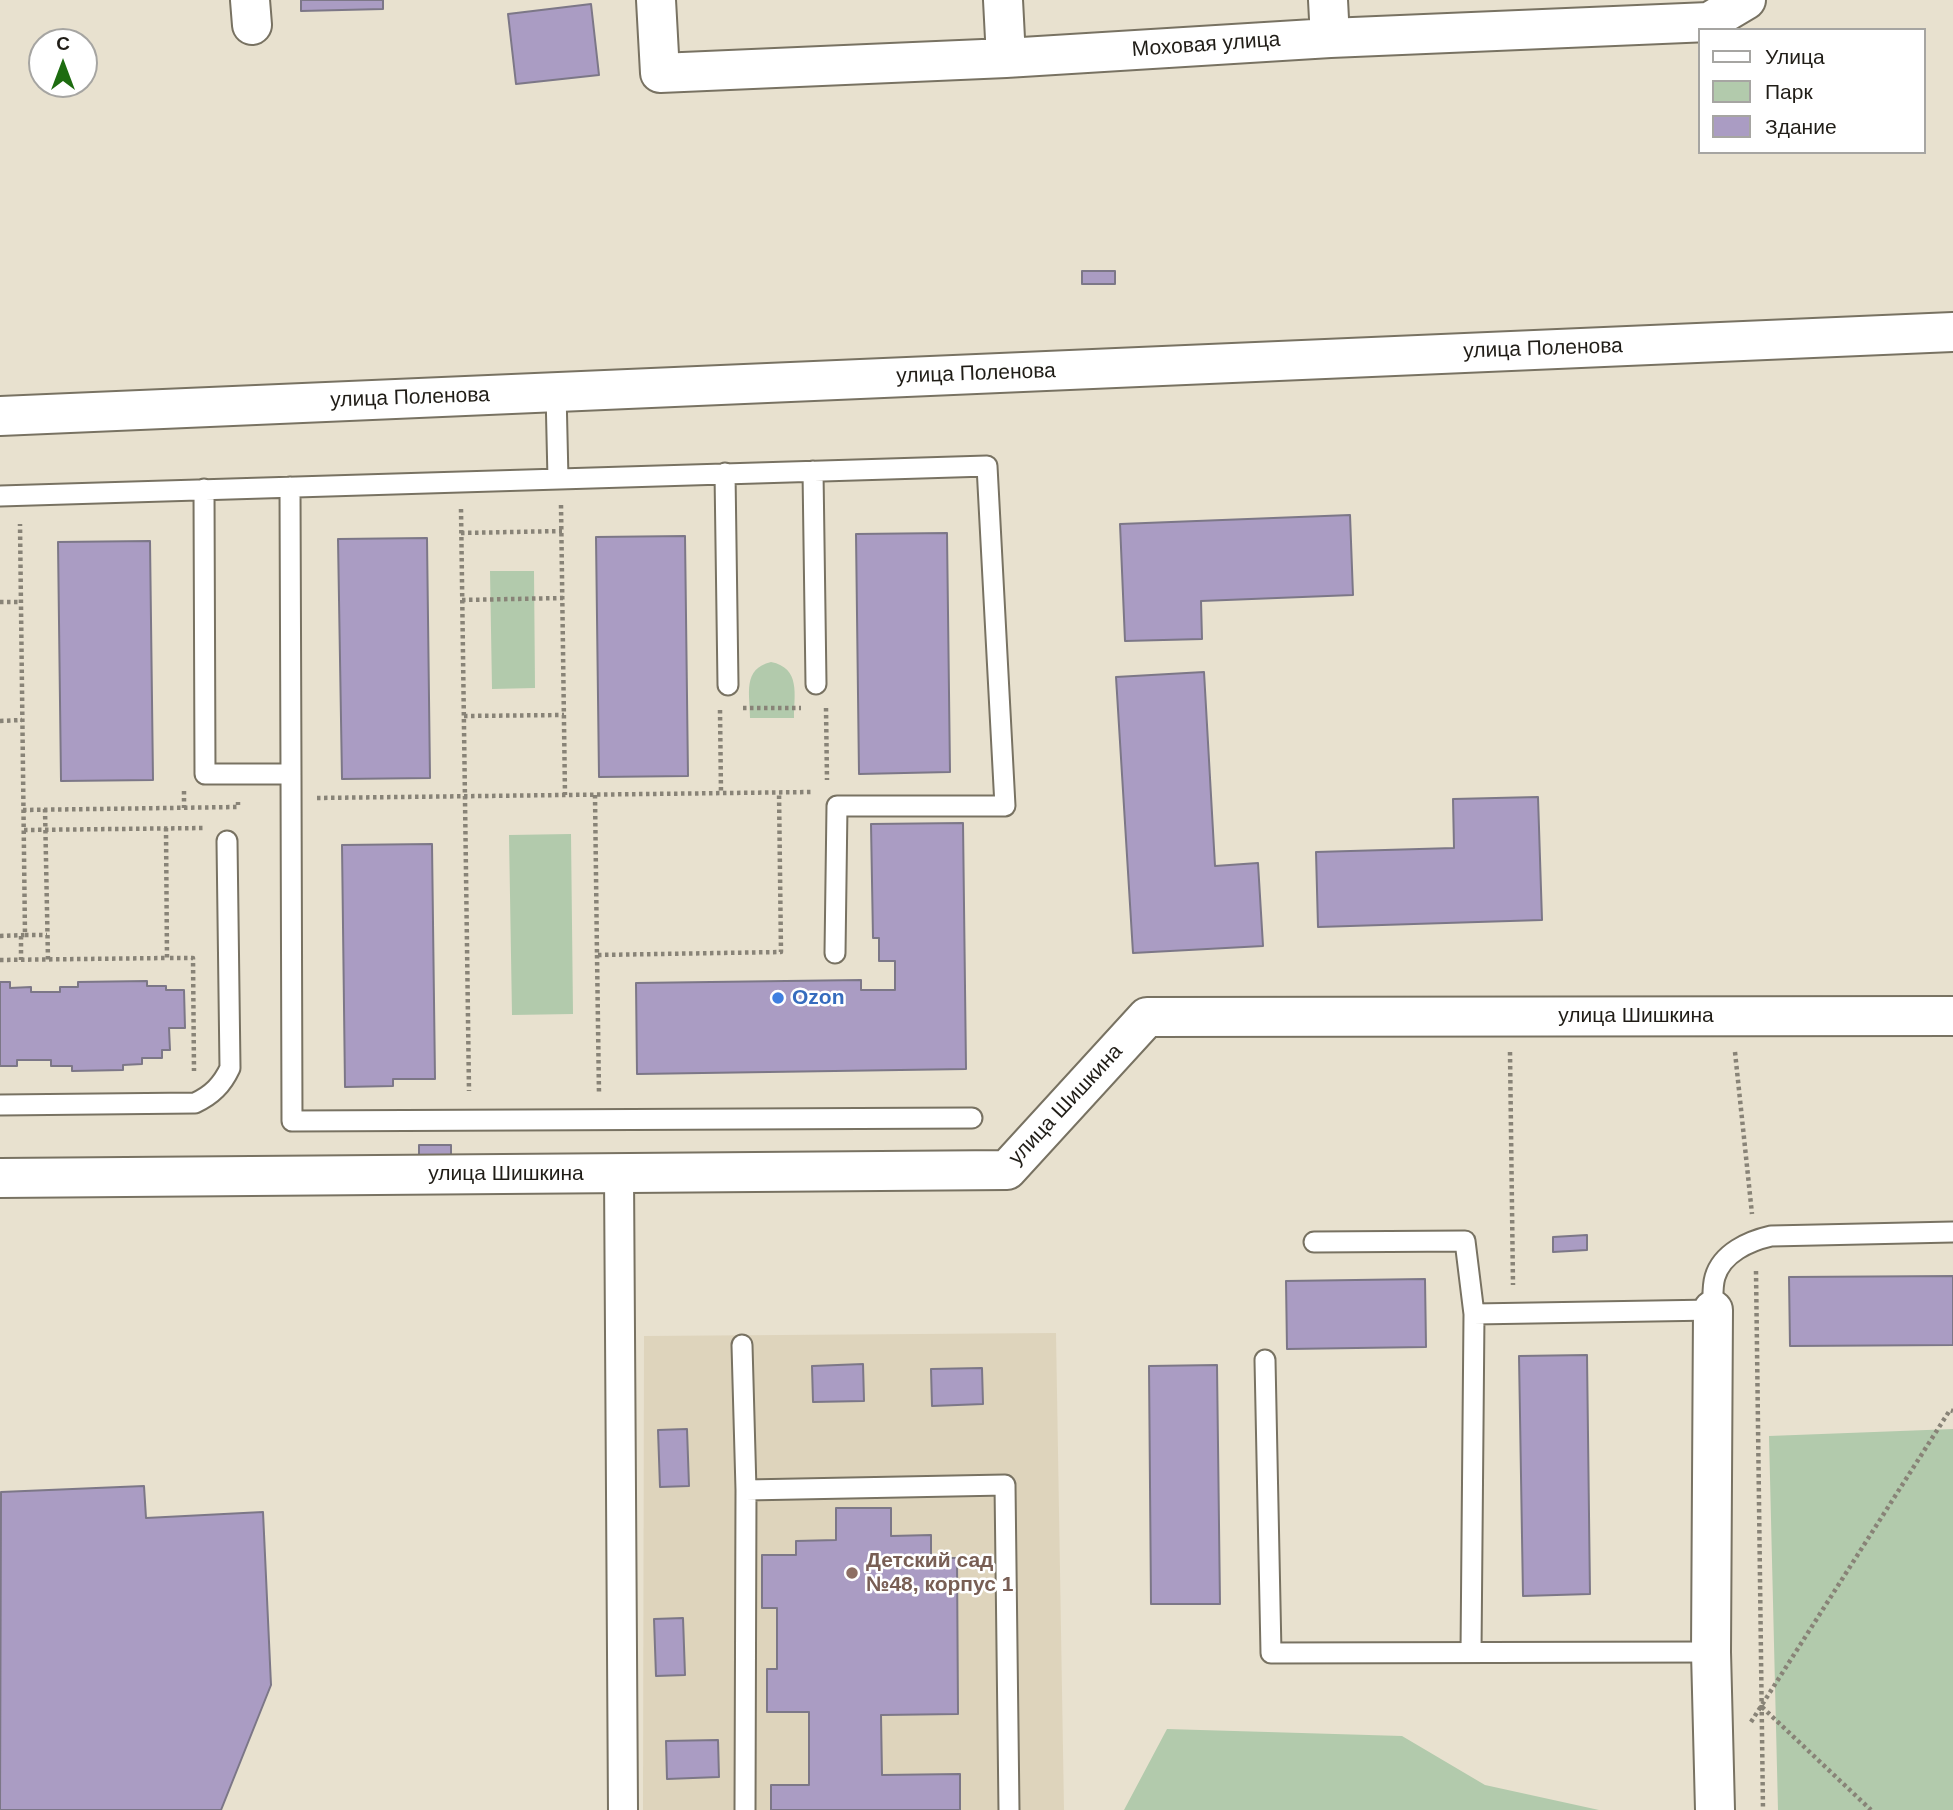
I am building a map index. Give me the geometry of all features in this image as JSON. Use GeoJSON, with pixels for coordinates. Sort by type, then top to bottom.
{"type":"FeatureCollection","features":[{"type":"Feature","properties":{"kind":"street","name":"Моховая улица"},"geometry":{"type":"LineString","coordinates":[[656,0],[660,72],[1006,58],[1330,38],[1709,22],[1746,0]]}},
{"type":"Feature","properties":{"kind":"street"},"geometry":{"type":"LineString","coordinates":[[1003,0],[1006,58]]}},
{"type":"Feature","properties":{"kind":"street"},"geometry":{"type":"LineString","coordinates":[[1328,0],[1330,38]]}},
{"type":"Feature","properties":{"kind":"street","name":"улица Поленова"},"geometry":{"type":"LineString","coordinates":[[0,416],[1953,331]]}},
{"type":"Feature","properties":{"kind":"street","name":"улица Шишкина"},"geometry":{"type":"LineString","coordinates":[[0,1178],[1007,1170],[1147,1017],[1953,1016]]}},
{"type":"Feature","properties":{"kind":"street"},"geometry":{"type":"LineString","coordinates":[[619,1174],[623,1810]]}},
{"type":"Feature","properties":{"kind":"street"},"geometry":{"type":"LineString","coordinates":[[1713,1310],[1711,1652],[1715,1810]]}},
{"type":"Feature","properties":{"kind":"lane"},"geometry":{"type":"LineString","coordinates":[[555,392],[559,478]]}},
{"type":"Feature","properties":{"kind":"lane"},"geometry":{"type":"LineString","coordinates":[[10,495],[987,466],[1005,806],[837,806],[835,953]]}},
{"type":"Feature","properties":{"kind":"lane"},"geometry":{"type":"LineString","coordinates":[[813,471],[816,684]]}},
{"type":"Feature","properties":{"kind":"lane"},"geometry":{"type":"LineString","coordinates":[[725,473],[728,685]]}},
{"type":"Feature","properties":{"kind":"lane"},"geometry":{"type":"LineString","coordinates":[[290,487],[292,1121],[972,1118]]}},
{"type":"Feature","properties":{"kind":"lane"},"geometry":{"type":"LineString","coordinates":[[204,489],[205,774],[291,774]]}},
{"type":"Feature","properties":{"kind":"lane"},"geometry":{"type":"LineString","coordinates":[[0,1105],[195,1102],[218,1088],[230,1068],[227,841]]}},
{"type":"Feature","properties":{"kind":"lane"},"geometry":{"type":"LineString","coordinates":[[1474,1314],[1713,1310],[1715,1275],[1724,1261],[1736,1250],[1755,1240],[1771,1236],[1953,1232]]}},
{"type":"Feature","properties":{"kind":"lane"},"geometry":{"type":"LineString","coordinates":[[1314,1242],[1465,1241],[1474,1314],[1471,1651]]}},
{"type":"Feature","properties":{"kind":"lane"},"geometry":{"type":"LineString","coordinates":[[742,1345],[746,1490],[745,1810]]}},
{"type":"Feature","properties":{"kind":"lane"},"geometry":{"type":"LineString","coordinates":[[1265,1360],[1271,1653],[1711,1652]]}},
{"type":"Feature","properties":{"kind":"lane"},"geometry":{"type":"LineString","coordinates":[[746,1490],[1005,1485],[1009,1810]]}},
{"type":"Feature","properties":{"kind":"path"},"geometry":{"type":"LineString","coordinates":[[559,478],[565,794]]}},
{"type":"Feature","properties":{"kind":"path"},"geometry":{"type":"LineString","coordinates":[[461,481],[469,1120]]}},
{"type":"Feature","properties":{"kind":"path"},"geometry":{"type":"LineString","coordinates":[[10,495],[20,602],[24,830],[21,960]]}},
{"type":"Feature","properties":{"kind":"path"},"geometry":{"type":"LineString","coordinates":[[461,533],[562,531]]}},
{"type":"Feature","properties":{"kind":"path"},"geometry":{"type":"LineString","coordinates":[[462,600],[563,598]]}},
{"type":"Feature","properties":{"kind":"path"},"geometry":{"type":"LineString","coordinates":[[0,602],[20,602]]}},
{"type":"Feature","properties":{"kind":"path"},"geometry":{"type":"LineString","coordinates":[[741,709],[803,708]]}},
{"type":"Feature","properties":{"kind":"path"},"geometry":{"type":"LineString","coordinates":[[816,708],[836,708]]}},
{"type":"Feature","properties":{"kind":"path"},"geometry":{"type":"LineString","coordinates":[[826,708],[827,792]]}},
{"type":"Feature","properties":{"kind":"path"},"geometry":{"type":"LineString","coordinates":[[708,709],[728,709]]}},
{"type":"Feature","properties":{"kind":"path"},"geometry":{"type":"LineString","coordinates":[[720,709],[721,793]]}},
{"type":"Feature","properties":{"kind":"path"},"geometry":{"type":"LineString","coordinates":[[464,716],[564,715]]}},
{"type":"Feature","properties":{"kind":"path"},"geometry":{"type":"LineString","coordinates":[[0,720],[22,720]]}},
{"type":"Feature","properties":{"kind":"path"},"geometry":{"type":"LineString","coordinates":[[597,955],[781,952],[779,792]]}},
{"type":"Feature","properties":{"kind":"path"},"geometry":{"type":"LineString","coordinates":[[23,810],[238,807],[238,799],[815,792]]}},
{"type":"Feature","properties":{"kind":"path"},"geometry":{"type":"LineString","coordinates":[[595,794],[600,1120]]}},
{"type":"Feature","properties":{"kind":"path"},"geometry":{"type":"LineString","coordinates":[[45,809],[48,960]]}},
{"type":"Feature","properties":{"kind":"path"},"geometry":{"type":"LineString","coordinates":[[166,828],[167,958]]}},
{"type":"Feature","properties":{"kind":"path"},"geometry":{"type":"LineString","coordinates":[[24,830],[227,828],[227,841]]}},
{"type":"Feature","properties":{"kind":"path"},"geometry":{"type":"LineString","coordinates":[[0,936],[47,935]]}},
{"type":"Feature","properties":{"kind":"path"},"geometry":{"type":"LineString","coordinates":[[0,961],[192,958],[195,1102]]}},
{"type":"Feature","properties":{"kind":"path"},"geometry":{"type":"LineString","coordinates":[[1731,1016],[1755,1240],[1763,1810]]}},
{"type":"Feature","properties":{"kind":"path"},"geometry":{"type":"LineString","coordinates":[[1509,1017],[1513,1252]]}},
{"type":"Feature","properties":{"kind":"path"},"geometry":{"type":"LineString","coordinates":[[1748,1727],[1950,1410],[1953,1410]]}},
{"type":"Feature","properties":{"kind":"path"},"geometry":{"type":"LineString","coordinates":[[1762,1706],[1871,1810]]}},
{"type":"Feature","properties":{"kind":"shaded area","name":"Детский сад №48, корпус 1"},"geometry":{"type":"Polygon","coordinates":[[[1056,1333],[1064,1810],[643,1810],[644,1336],[1056,1333]]]}},
{"type":"Feature","properties":{"kind":"green space"},"geometry":{"type":"Polygon","coordinates":[[[490,571],[534,571],[535,688],[492,689],[490,571]]]}},
{"type":"Feature","properties":{"kind":"green space"},"geometry":{"type":"Polygon","coordinates":[[[771,662],[781,665],[791,676],[795,692],[794,718],[750,718],[749,692],[752,676],[755,670],[771,662]]]}},
{"type":"Feature","properties":{"kind":"green space"},"geometry":{"type":"Polygon","coordinates":[[[571,834],[573,1014],[512,1015],[509,835],[571,834]]]}},
{"type":"Feature","properties":{"kind":"green space"},"geometry":{"type":"Polygon","coordinates":[[[1953,1429],[1953,1810],[1778,1810],[1769,1436],[1953,1429]]]}},
{"type":"Feature","properties":{"kind":"green space"},"geometry":{"type":"Polygon","coordinates":[[[1167,1729],[1402,1736],[1485,1785],[1599,1810],[1124,1810],[1167,1729]]]}},
{"type":"Feature","properties":{"kind":"building"},"geometry":{"type":"Polygon","coordinates":[[[301,0],[383,0],[383,9],[301,11],[301,0]]]}},
{"type":"Feature","properties":{"kind":"building"},"geometry":{"type":"Polygon","coordinates":[[[591,4],[599,75],[516,84],[508,14],[591,4]]]}},
{"type":"Feature","properties":{"kind":"building"},"geometry":{"type":"Polygon","coordinates":[[[1082,271],[1115,271],[1115,284],[1082,284],[1082,271]]]}},
{"type":"Feature","properties":{"kind":"building"},"geometry":{"type":"Polygon","coordinates":[[[1350,515],[1353,595],[1201,601],[1202,639],[1125,641],[1120,524],[1350,515]]]}},
{"type":"Feature","properties":{"kind":"building"},"geometry":{"type":"Polygon","coordinates":[[[947,533],[950,772],[859,774],[856,534],[947,533]]]}},
{"type":"Feature","properties":{"kind":"building"},"geometry":{"type":"Polygon","coordinates":[[[685,536],[688,776],[599,777],[596,537],[685,536]]]}},
{"type":"Feature","properties":{"kind":"building"},"geometry":{"type":"Polygon","coordinates":[[[427,538],[430,778],[342,779],[338,539],[427,538]]]}},
{"type":"Feature","properties":{"kind":"building"},"geometry":{"type":"Polygon","coordinates":[[[150,541],[153,780],[61,781],[58,542],[150,541]]]}},
{"type":"Feature","properties":{"kind":"building"},"geometry":{"type":"Polygon","coordinates":[[[1204,672],[1215,866],[1258,863],[1263,946],[1133,953],[1116,677],[1204,672]]]}},
{"type":"Feature","properties":{"kind":"building"},"geometry":{"type":"Polygon","coordinates":[[[1538,797],[1542,920],[1318,927],[1316,852],[1454,848],[1453,799],[1538,797]]]}},
{"type":"Feature","properties":{"kind":"building"},"geometry":{"type":"Polygon","coordinates":[[[963,823],[966,1069],[637,1074],[636,983],[861,980],[861,990],[895,990],[895,961],[879,961],[879,938],[873,938],[871,824],[963,823]]]}},
{"type":"Feature","properties":{"kind":"building"},"geometry":{"type":"Polygon","coordinates":[[[432,844],[435,1079],[393,1079],[393,1086],[345,1087],[342,845],[432,844]]]}},
{"type":"Feature","properties":{"kind":"building"},"geometry":{"type":"Polygon","coordinates":[[[147,981],[147,986],[184,990],[185,1028],[169,1028],[170,1050],[162,1050],[162,1058],[142,1058],[142,1064],[123,1065],[123,1070],[72,1071],[72,1066],[51,1066],[51,1060],[17,1060],[17,1066],[0,1066],[0,982],[10,982],[10,988],[31,987],[31,992],[60,992],[60,987],[78,987],[78,982],[147,981]]]}},
{"type":"Feature","properties":{"kind":"building"},"geometry":{"type":"Polygon","coordinates":[[[419,1145],[451,1145],[451,1158],[419,1158],[419,1145]]]}},
{"type":"Feature","properties":{"kind":"building"},"geometry":{"type":"Polygon","coordinates":[[[1587,1235],[1587,1250],[1553,1252],[1553,1237],[1587,1235]]]}},
{"type":"Feature","properties":{"kind":"building"},"geometry":{"type":"Polygon","coordinates":[[[1953,1276],[1953,1345],[1790,1346],[1789,1277],[1953,1276]]]}},
{"type":"Feature","properties":{"kind":"building"},"geometry":{"type":"Polygon","coordinates":[[[1425,1279],[1426,1347],[1287,1349],[1286,1281],[1425,1279]]]}},
{"type":"Feature","properties":{"kind":"building"},"geometry":{"type":"Polygon","coordinates":[[[1587,1355],[1590,1594],[1523,1596],[1519,1356],[1587,1355]]]}},
{"type":"Feature","properties":{"kind":"building"},"geometry":{"type":"Polygon","coordinates":[[[863,1364],[864,1401],[813,1402],[812,1366],[863,1364]]]}},
{"type":"Feature","properties":{"kind":"building"},"geometry":{"type":"Polygon","coordinates":[[[1217,1365],[1220,1604],[1151,1604],[1149,1366],[1217,1365]]]}},
{"type":"Feature","properties":{"kind":"building"},"geometry":{"type":"Polygon","coordinates":[[[982,1368],[983,1404],[932,1406],[931,1369],[982,1368]]]}},
{"type":"Feature","properties":{"kind":"building"},"geometry":{"type":"Polygon","coordinates":[[[687,1429],[689,1486],[660,1487],[658,1430],[687,1429]]]}},
{"type":"Feature","properties":{"kind":"building"},"geometry":{"type":"Polygon","coordinates":[[[144,1486],[146,1518],[263,1512],[271,1685],[221,1810],[0,1810],[1,1492],[144,1486]]]}},
{"type":"Feature","properties":{"kind":"building"},"geometry":{"type":"Polygon","coordinates":[[[836,1508],[891,1508],[891,1536],[931,1535],[931,1558],[957,1558],[958,1714],[881,1715],[882,1775],[960,1774],[960,1810],[771,1810],[771,1785],[809,1785],[809,1712],[767,1712],[767,1669],[777,1669],[777,1608],[762,1608],[762,1555],[796,1555],[796,1541],[836,1540],[836,1508]]]}},
{"type":"Feature","properties":{"kind":"building"},"geometry":{"type":"Polygon","coordinates":[[[683,1618],[685,1675],[656,1676],[654,1619],[683,1618]]]}},
{"type":"Feature","properties":{"kind":"building"},"geometry":{"type":"Polygon","coordinates":[[[718,1740],[719,1777],[667,1779],[666,1741],[718,1740]]]}},
{"type":"Feature","properties":{"kind":"place","name":"Ozon"},"geometry":{"type":"Point","coordinates":[778,998]}},
{"type":"Feature","properties":{"kind":"place","name":"Детский сад №48, корпус 1"},"geometry":{"type":"Point","coordinates":[852,1573]}}]}
